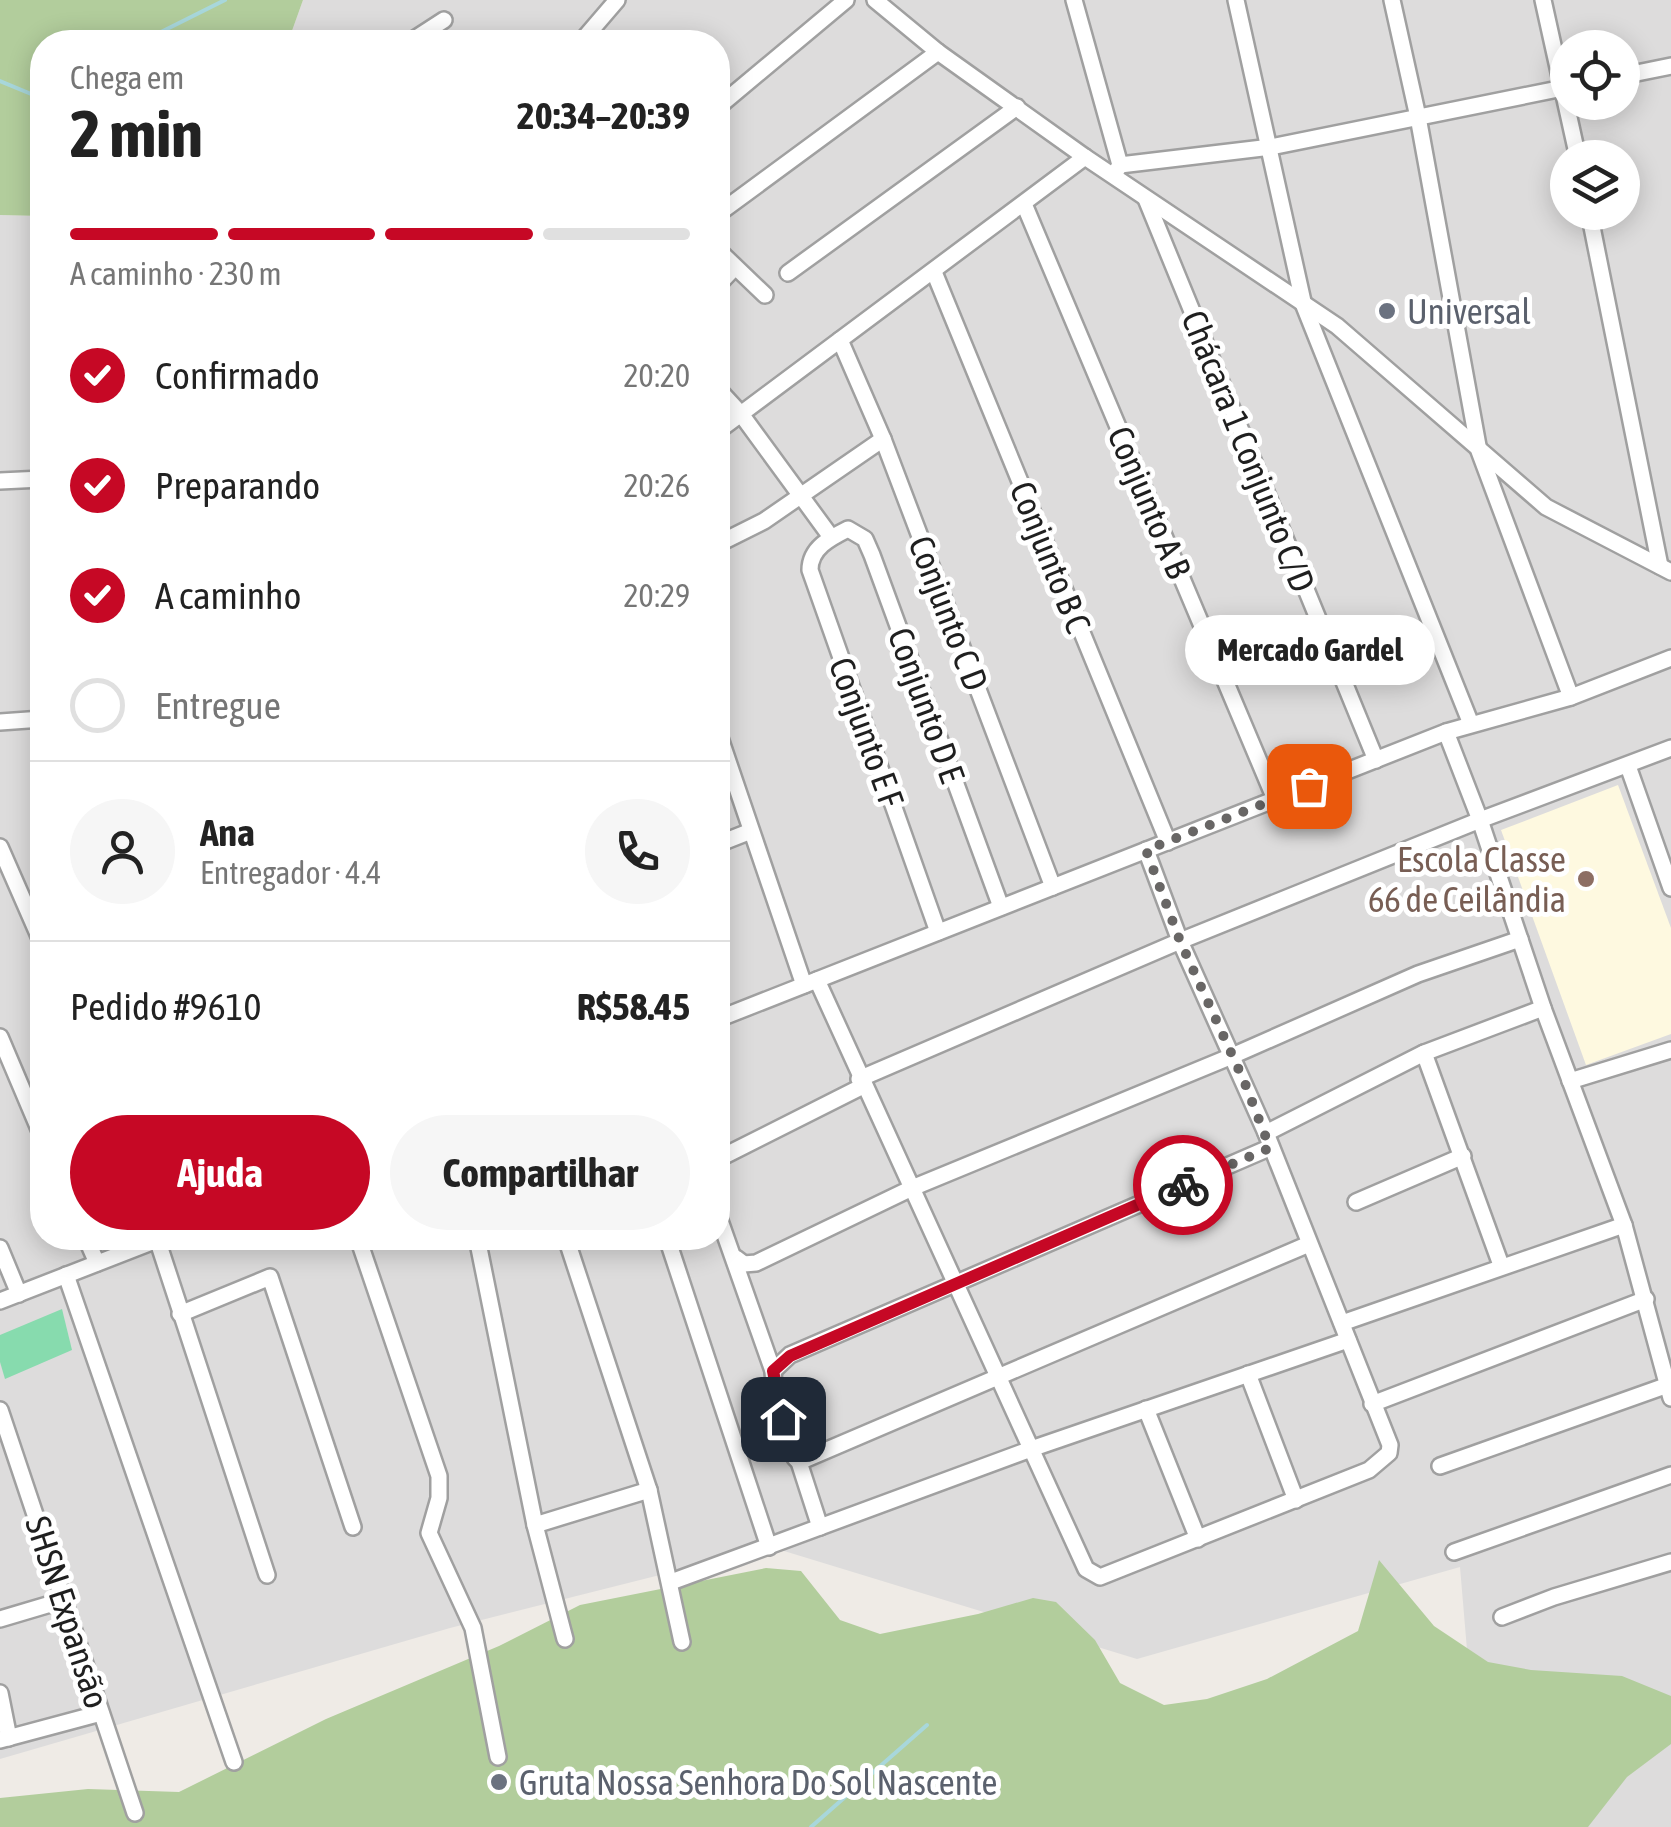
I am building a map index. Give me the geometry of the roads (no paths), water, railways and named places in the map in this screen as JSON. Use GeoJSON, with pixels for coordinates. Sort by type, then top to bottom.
{"type":"FeatureCollection","features":[{"type":"Feature","properties":{"kind":"street"},"geometry":{"type":"LineString","coordinates":[[591,30],[617,0]]}},
{"type":"Feature","properties":{"kind":"street"},"geometry":{"type":"LineString","coordinates":[[730,97],[846,0]]}},
{"type":"Feature","properties":{"kind":"street"},"geometry":{"type":"LineString","coordinates":[[880,4],[903,0]]}},
{"type":"Feature","properties":{"kind":"street"},"geometry":{"type":"LineString","coordinates":[[1074,0],[1117,171]]}},
{"type":"Feature","properties":{"kind":"street"},"geometry":{"type":"LineString","coordinates":[[1236,0],[1304,306],[1471,724]]}},
{"type":"Feature","properties":{"kind":"street"},"geometry":{"type":"LineString","coordinates":[[1392,0],[1418,117],[1479,451],[1571,697]]}},
{"type":"Feature","properties":{"kind":"street"},"geometry":{"type":"LineString","coordinates":[[1543,0],[1551,30]]}},
{"type":"Feature","properties":{"kind":"street"},"geometry":{"type":"LineString","coordinates":[[880,4],[938,52],[1085,157],[1117,171],[1146,198],[1337,326],[1546,507],[1666,569]]}},
{"type":"Feature","properties":{"kind":"street"},"geometry":{"type":"LineString","coordinates":[[429,30],[444,20]]}},
{"type":"Feature","properties":{"kind":"street"},"geometry":{"type":"LineString","coordinates":[[730,205],[938,52]]}},
{"type":"Feature","properties":{"kind":"street"},"geometry":{"type":"LineString","coordinates":[[1640,72],[1671,66]]}},
{"type":"Feature","properties":{"kind":"street"},"geometry":{"type":"LineString","coordinates":[[1117,171],[1271,147],[1550,90]]}},
{"type":"Feature","properties":{"kind":"street"},"geometry":{"type":"LineString","coordinates":[[788,274],[1016,108]]}},
{"type":"Feature","properties":{"kind":"street"},"geometry":{"type":"LineString","coordinates":[[730,422],[1085,157]]}},
{"type":"Feature","properties":{"kind":"street","name":"Chácara 1 Conjunto C/D"},"geometry":{"type":"LineString","coordinates":[[1146,198],[1376,760]]}},
{"type":"Feature","properties":{"kind":"street","name":"Conjunto A B"},"geometry":{"type":"LineString","coordinates":[[1024,204],[1275,800]]}},
{"type":"Feature","properties":{"kind":"street"},"geometry":{"type":"LineString","coordinates":[[1593,230],[1666,569]]}},
{"type":"Feature","properties":{"kind":"street"},"geometry":{"type":"LineString","coordinates":[[730,261],[765,295]]}},
{"type":"Feature","properties":{"kind":"street"},"geometry":{"type":"LineString","coordinates":[[730,272],[735,266]]}},
{"type":"Feature","properties":{"kind":"street","name":"Conjunto B C"},"geometry":{"type":"LineString","coordinates":[[934,272],[1168,842]]}},
{"type":"Feature","properties":{"kind":"street","name":"Conjunto C D"},"geometry":{"type":"LineString","coordinates":[[840,340],[883,440],[1054,886]]}},
{"type":"Feature","properties":{"kind":"street"},"geometry":{"type":"LineString","coordinates":[[730,403],[831,537]]}},
{"type":"Feature","properties":{"kind":"street"},"geometry":{"type":"LineString","coordinates":[[730,539],[883,440]]}},
{"type":"Feature","properties":{"kind":"street"},"geometry":{"type":"LineString","coordinates":[[0,480],[30,479]]}},
{"type":"Feature","properties":{"kind":"street","name":"Conjunto D E"},"geometry":{"type":"LineString","coordinates":[[831,537],[848,530],[865,538],[1001,907]]}},
{"type":"Feature","properties":{"kind":"street","name":"Conjunto E F"},"geometry":{"type":"LineString","coordinates":[[831,537],[810,560],[813,579],[938,932]]}},
{"type":"Feature","properties":{"kind":"street"},"geometry":{"type":"LineString","coordinates":[[730,1014],[1446,732],[1571,697],[1671,658]]}},
{"type":"Feature","properties":{"kind":"street"},"geometry":{"type":"LineString","coordinates":[[0,722],[30,720]]}},
{"type":"Feature","properties":{"kind":"street"},"geometry":{"type":"LineString","coordinates":[[1440,1466],[1669,1392],[1666,1360],[1624,1224],[1542,1008],[1480,820],[1446,732]]}},
{"type":"Feature","properties":{"kind":"street"},"geometry":{"type":"LineString","coordinates":[[730,1153],[861,1082],[1180,941],[1671,748]]}},
{"type":"Feature","properties":{"kind":"street"},"geometry":{"type":"LineString","coordinates":[[1628,766],[1671,888]]}},
{"type":"Feature","properties":{"kind":"street"},"geometry":{"type":"LineString","coordinates":[[730,769],[750,831],[810,982],[912,1188],[1086,1569],[1100,1577],[1370,1470],[1389,1453],[1390,1444],[1268,1140],[1180,941],[1146,850]]}},
{"type":"Feature","properties":{"kind":"street"},"geometry":{"type":"LineString","coordinates":[[730,839],[750,831]]}},
{"type":"Feature","properties":{"kind":"street"},"geometry":{"type":"LineString","coordinates":[[0,847],[30,916]]}},
{"type":"Feature","properties":{"kind":"street"},"geometry":{"type":"LineString","coordinates":[[736,1258],[744,1264],[756,1263],[912,1188],[1232,1056],[1418,974],[1520,939]]}},
{"type":"Feature","properties":{"kind":"street"},"geometry":{"type":"LineString","coordinates":[[773,1371],[790,1356],[1268,1140],[1424,1054],[1542,1008]]}},
{"type":"Feature","properties":{"kind":"street"},"geometry":{"type":"LineString","coordinates":[[0,1037],[30,1108]]}},
{"type":"Feature","properties":{"kind":"street"},"geometry":{"type":"LineString","coordinates":[[1570,1082],[1670,1052]]}},
{"type":"Feature","properties":{"kind":"street"},"geometry":{"type":"LineString","coordinates":[[1424,1054],[1501,1266]]}},
{"type":"Feature","properties":{"kind":"street"},"geometry":{"type":"LineString","coordinates":[[1356,1202],[1463,1156]]}},
{"type":"Feature","properties":{"kind":"street"},"geometry":{"type":"LineString","coordinates":[[1342,1323],[1624,1224]]}},
{"type":"Feature","properties":{"kind":"street"},"geometry":{"type":"LineString","coordinates":[[730,1244],[773,1371],[794,1458],[799,1462],[820,1527]]}},
{"type":"Feature","properties":{"kind":"street"},"geometry":{"type":"LineString","coordinates":[[799,1462],[1309,1244]]}},
{"type":"Feature","properties":{"kind":"street"},"geometry":{"type":"LineString","coordinates":[[0,1248],[19,1294]]}},
{"type":"Feature","properties":{"kind":"street"},"geometry":{"type":"LineString","coordinates":[[91,1250],[97,1263]]}},
{"type":"Feature","properties":{"kind":"street"},"geometry":{"type":"LineString","coordinates":[[0,1301],[129,1250]]}},
{"type":"Feature","properties":{"kind":"street"},"geometry":{"type":"LineString","coordinates":[[162,1250],[267,1575]]}},
{"type":"Feature","properties":{"kind":"street"},"geometry":{"type":"LineString","coordinates":[[362,1250],[439,1476],[430,1533],[473,1628],[498,1756]]}},
{"type":"Feature","properties":{"kind":"street"},"geometry":{"type":"LineString","coordinates":[[479,1250],[535,1525],[565,1638]]}},
{"type":"Feature","properties":{"kind":"street"},"geometry":{"type":"LineString","coordinates":[[570,1250],[649,1490],[682,1642]]}},
{"type":"Feature","properties":{"kind":"street"},"geometry":{"type":"LineString","coordinates":[[671,1250],[768,1547]]}},
{"type":"Feature","properties":{"kind":"street"},"geometry":{"type":"LineString","coordinates":[[66,1275],[234,1762]]}},
{"type":"Feature","properties":{"kind":"street"},"geometry":{"type":"LineString","coordinates":[[180,1314],[270,1276],[352,1527]]}},
{"type":"Feature","properties":{"kind":"street"},"geometry":{"type":"LineString","coordinates":[[1372,1404],[1646,1299]]}},
{"type":"Feature","properties":{"kind":"street"},"geometry":{"type":"LineString","coordinates":[[672,1582],[1031,1449],[1348,1340]]}},
{"type":"Feature","properties":{"kind":"street"},"geometry":{"type":"LineString","coordinates":[[1248,1374],[1296,1500]]}},
{"type":"Feature","properties":{"kind":"street"},"geometry":{"type":"LineString","coordinates":[[1146,1408],[1198,1538]]}},
{"type":"Feature","properties":{"kind":"street","name":"SHSN Expansão"},"geometry":{"type":"LineString","coordinates":[[0,1410],[135,1813]]}},
{"type":"Feature","properties":{"kind":"street"},"geometry":{"type":"LineString","coordinates":[[1454,1552],[1671,1475]]}},
{"type":"Feature","properties":{"kind":"street"},"geometry":{"type":"LineString","coordinates":[[535,1525],[649,1490]]}},
{"type":"Feature","properties":{"kind":"street"},"geometry":{"type":"LineString","coordinates":[[1502,1618],[1554,1597],[1671,1562]]}},
{"type":"Feature","properties":{"kind":"street"},"geometry":{"type":"LineString","coordinates":[[0,1618],[64,1600]]}},
{"type":"Feature","properties":{"kind":"street"},"geometry":{"type":"LineString","coordinates":[[0,1693],[4,1739],[102,1713]]}},
{"type":"Feature","properties":{"kind":"waterway"},"geometry":{"type":"LineString","coordinates":[[165,30],[225,0]]}},
{"type":"Feature","properties":{"kind":"waterway"},"geometry":{"type":"LineString","coordinates":[[0,81],[30,94]]}},
{"type":"Feature","properties":{"kind":"waterway"},"geometry":{"type":"LineString","coordinates":[[811,1827],[927,1725]]}},
{"type":"Feature","properties":{"kind":"place","name":"Universal"},"geometry":{"type":"Point","coordinates":[1387,311]}},
{"type":"Feature","properties":{"kind":"place","name":"Mercado Gardel"},"geometry":{"type":"Point","coordinates":[1309,786]}},
{"type":"Feature","properties":{"kind":"place","name":"Escola Classe 66 de Ceilândia"},"geometry":{"type":"Point","coordinates":[1586,879]}},
{"type":"Feature","properties":{"kind":"place","name":"Gruta Nossa Senhora Do Sol Nascente"},"geometry":{"type":"Point","coordinates":[499,1782]}}]}
